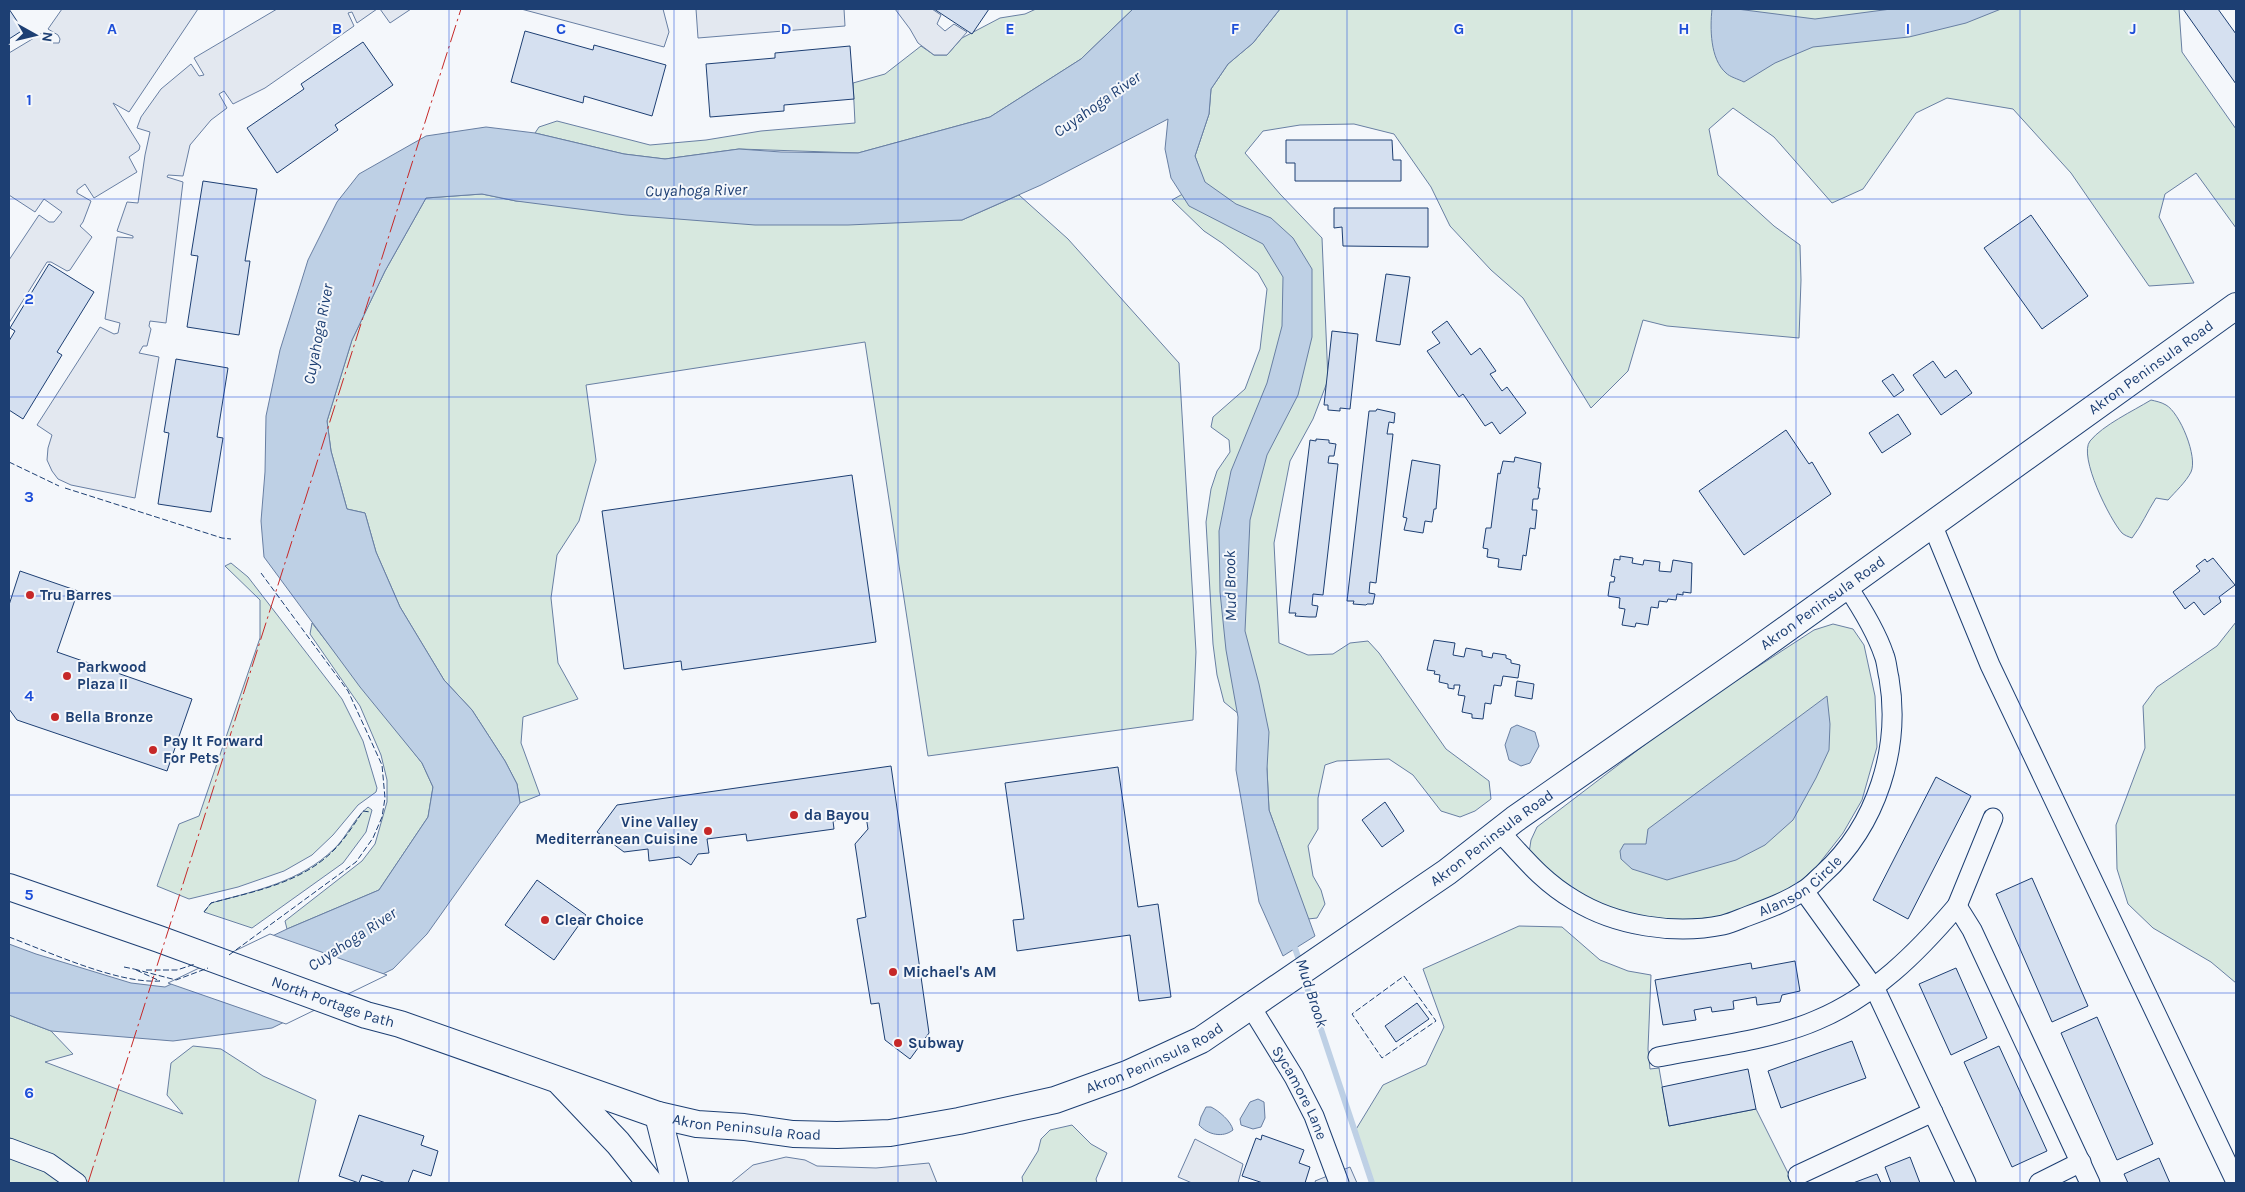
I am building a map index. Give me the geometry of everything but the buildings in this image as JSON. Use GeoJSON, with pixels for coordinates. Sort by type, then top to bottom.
{"type":"FeatureCollection","features":[{"type":"Feature","properties":{"kind":"street","name":"Akron Peninsula Road"},"geometry":{"type":"LineString","coordinates":[[658,1115],[697,1124],[802,1134],[890,1133],[942,1125],[1055,1100],[1116,1078],[1201,1040],[1447,872],[1499,831],[1847,586],[2236,306]]}},
{"type":"Feature","properties":{"kind":"street"},"geometry":{"type":"LineString","coordinates":[[1932,524],[1990,665],[2236,1182]]}},
{"type":"Feature","properties":{"kind":"street","name":"Alanson Circle"},"geometry":{"type":"LineString","coordinates":[[1499,831],[1542,879],[1575,901],[1604,914],[1643,925],[1682,930],[1725,925],[1780,904],[1804,891],[1836,862],[1862,826],[1882,781],[1890,742],[1892,700],[1885,656],[1863,609],[1847,586]]}},
{"type":"Feature","properties":{"kind":"street"},"geometry":{"type":"LineString","coordinates":[[1658,1057],[1774,1034],[1815,1021],[1843,1008],[1875,989],[1903,965],[1957,906],[1993,818]]}},
{"type":"Feature","properties":{"kind":"street","name":"North Portage Path"},"geometry":{"type":"LineString","coordinates":[[9,887],[159,939],[366,1015],[400,1024],[658,1115]]}},
{"type":"Feature","properties":{"kind":"street"},"geometry":{"type":"LineString","coordinates":[[1804,891],[1875,989],[1966,1183]]}},
{"type":"Feature","properties":{"kind":"street"},"geometry":{"type":"LineString","coordinates":[[1957,906],[1972,930],[2090,1183]]}},
{"type":"Feature","properties":{"kind":"street","name":"Sycamore Lane"},"geometry":{"type":"LineString","coordinates":[[1251,1007],[1294,1076],[1314,1116],[1339,1183]]}},
{"type":"Feature","properties":{"kind":"street"},"geometry":{"type":"LineString","coordinates":[[557,1078],[618,1143],[650,1183]]}},
{"type":"Feature","properties":{"kind":"street"},"geometry":{"type":"LineString","coordinates":[[1798,1176],[1932,1112]]}},
{"type":"Feature","properties":{"kind":"street"},"geometry":{"type":"LineString","coordinates":[[658,1115],[675,1183]]}},
{"type":"Feature","properties":{"kind":"street"},"geometry":{"type":"LineString","coordinates":[[9,1148],[49,1163],[76,1183]]}},
{"type":"Feature","properties":{"kind":"street"},"geometry":{"type":"LineString","coordinates":[[2039,1183],[2081,1162]]}},
{"type":"Feature","properties":{"kind":"shaded area"},"geometry":{"type":"Polygon","coordinates":[[[62,9],[198,9],[129,112],[113,103],[140,146],[139,150],[129,157],[137,172],[94,198],[85,184],[77,190],[77,193],[91,201],[80,226],[92,237],[70,270],[67,271],[51,262],[47,262],[9,323],[9,260],[39,215],[49,222],[54,222],[62,212],[44,199],[35,212],[9,195],[9,53],[44,32],[53,43],[59,43],[58,35],[48,29],[62,9]]]}},
{"type":"Feature","properties":{"kind":"shaded area"},"geometry":{"type":"Polygon","coordinates":[[[277,9],[377,9],[357,23],[352,12],[348,13],[354,26],[265,88],[233,104],[224,91],[219,94],[227,108],[211,120],[190,145],[183,176],[168,175],[167,177],[183,182],[166,323],[150,321],[149,326],[151,329],[147,346],[143,346],[139,353],[159,357],[135,498],[71,485],[58,479],[52,471],[47,460],[52,435],[37,425],[100,327],[114,334],[118,333],[120,323],[105,319],[117,237],[133,238],[133,236],[117,231],[127,202],[138,203],[150,132],[137,128],[141,117],[161,89],[191,64],[199,76],[204,75],[194,58],[277,9]]]}},
{"type":"Feature","properties":{"kind":"shaded area"},"geometry":{"type":"Polygon","coordinates":[[[380,9],[411,9],[390,23],[380,9]]]}},
{"type":"Feature","properties":{"kind":"shaded area"},"geometry":{"type":"Polygon","coordinates":[[[521,9],[663,9],[669,32],[664,47],[521,9]]]}},
{"type":"Feature","properties":{"kind":"shaded area"},"geometry":{"type":"Polygon","coordinates":[[[696,9],[844,9],[845,26],[698,38],[696,9]]]}},
{"type":"Feature","properties":{"kind":"shaded area"},"geometry":{"type":"Polygon","coordinates":[[[895,9],[932,9],[941,15],[937,24],[945,31],[954,24],[967,32],[947,55],[934,55],[918,43],[895,9]]]}},
{"type":"Feature","properties":{"kind":"shaded area"},"geometry":{"type":"Polygon","coordinates":[[[1036,9],[1133,9],[1081,59],[990,117],[858,153],[739,149],[665,159],[624,154],[535,133],[539,127],[557,121],[650,145],[706,140],[761,131],[855,123],[853,83],[885,74],[921,46],[934,55],[947,55],[962,38],[1000,18],[1025,14],[1036,9]]]}},
{"type":"Feature","properties":{"kind":"shaded area"},"geometry":{"type":"Polygon","coordinates":[[[1280,9],[2179,9],[2182,52],[2236,129],[2236,228],[2196,173],[2165,194],[2159,217],[2194,283],[2149,286],[2071,173],[2013,109],[1947,98],[1916,113],[1863,189],[1832,203],[1774,137],[1733,108],[1709,129],[1718,175],[1774,226],[1800,245],[1799,338],[1667,326],[1643,320],[1628,371],[1591,408],[1523,298],[1491,270],[1450,226],[1431,187],[1394,134],[1354,124],[1300,125],[1263,131],[1245,153],[1280,194],[1322,238],[1328,380],[1313,419],[1290,461],[1274,543],[1279,643],[1308,655],[1333,654],[1350,643],[1368,641],[1379,653],[1446,749],[1489,781],[1491,799],[1475,811],[1460,817],[1441,811],[1413,775],[1389,759],[1337,761],[1325,765],[1318,798],[1318,829],[1308,846],[1313,876],[1321,890],[1325,904],[1317,918],[1308,919],[1269,810],[1267,769],[1261,732],[1224,702],[1217,675],[1213,644],[1206,522],[1211,489],[1217,471],[1230,452],[1229,440],[1211,427],[1213,417],[1245,389],[1260,349],[1267,289],[1258,273],[1222,243],[1204,231],[1172,200],[1204,182],[1195,156],[1209,114],[1211,89],[1228,64],[1253,43],[1280,9]]]}},
{"type":"Feature","properties":{"kind":"shaded area"},"geometry":{"type":"Polygon","coordinates":[[[482,194],[516,201],[962,220],[1019,195],[1068,239],[1179,363],[1196,652],[1193,720],[928,756],[865,342],[586,385],[596,460],[579,521],[557,555],[551,598],[558,663],[578,699],[523,717],[521,743],[540,795],[520,803],[517,784],[505,761],[472,710],[444,680],[400,607],[376,552],[365,513],[347,509],[331,451],[327,421],[352,340],[385,271],[426,198],[482,194]]]}},
{"type":"Feature","properties":{"kind":"shaded area"},"geometry":{"type":"Polygon","coordinates":[[[2151,400],[2166,405],[2177,417],[2190,446],[2193,465],[2186,479],[2168,500],[2156,498],[2132,538],[2122,533],[2103,502],[2088,460],[2087,449],[2090,441],[2102,429],[2151,400]]]}},
{"type":"Feature","properties":{"kind":"shaded area"},"geometry":{"type":"Polygon","coordinates":[[[231,563],[248,577],[342,699],[363,741],[377,788],[376,792],[358,805],[333,835],[312,855],[284,871],[238,887],[189,899],[157,886],[179,824],[199,816],[260,638],[260,600],[225,566],[231,563]]]}},
{"type":"Feature","properties":{"kind":"shaded area"},"geometry":{"type":"Polygon","coordinates":[[[2236,622],[2236,983],[2211,962],[2153,928],[2128,904],[2117,869],[2116,825],[2145,748],[2143,706],[2157,687],[2217,646],[2236,622]]]}},
{"type":"Feature","properties":{"kind":"shaded area"},"geometry":{"type":"Polygon","coordinates":[[[312,623],[422,763],[433,787],[428,817],[379,890],[287,929],[285,921],[362,861],[375,844],[387,802],[387,780],[381,755],[360,706],[310,634],[312,623]]]}},
{"type":"Feature","properties":{"kind":"shaded area"},"geometry":{"type":"Polygon","coordinates":[[[1833,624],[1853,629],[1864,645],[1875,696],[1877,747],[1862,800],[1843,833],[1818,865],[1794,887],[1727,916],[1666,922],[1615,911],[1579,898],[1529,853],[1531,840],[1537,827],[1685,714],[1814,630],[1833,624]]]}},
{"type":"Feature","properties":{"kind":"shaded area"},"geometry":{"type":"Polygon","coordinates":[[[368,807],[372,810],[366,832],[343,863],[252,928],[204,912],[211,903],[276,884],[307,870],[334,849],[368,807]]]}},
{"type":"Feature","properties":{"kind":"shaded area"},"geometry":{"type":"Polygon","coordinates":[[[1519,926],[1562,927],[1600,960],[1628,971],[1651,975],[1648,1049],[1650,1069],[1659,1068],[1669,1126],[1756,1109],[1793,1183],[1372,1183],[1355,1131],[1383,1085],[1426,1065],[1444,1027],[1423,969],[1519,926]]]}},
{"type":"Feature","properties":{"kind":"shaded area"},"geometry":{"type":"Polygon","coordinates":[[[9,1015],[51,1031],[73,1054],[45,1062],[183,1114],[167,1095],[171,1063],[193,1046],[221,1049],[263,1076],[316,1100],[298,1183],[9,1183],[9,1015]]]}},
{"type":"Feature","properties":{"kind":"shaded area"},"geometry":{"type":"Polygon","coordinates":[[[1072,1125],[1091,1144],[1107,1153],[1096,1179],[1097,1183],[1023,1183],[1022,1177],[1038,1151],[1041,1139],[1050,1130],[1072,1125]]]}},
{"type":"Feature","properties":{"kind":"shaded area"},"geometry":{"type":"Polygon","coordinates":[[[1195,1139],[1243,1164],[1238,1183],[1192,1183],[1178,1177],[1195,1139]]]}},
{"type":"Feature","properties":{"kind":"shaded area"},"geometry":{"type":"Polygon","coordinates":[[[786,1157],[805,1160],[817,1166],[876,1168],[929,1163],[937,1183],[731,1183],[753,1165],[786,1157]]]}},
{"type":"Feature","properties":{"kind":"shaded area"},"geometry":{"type":"Polygon","coordinates":[[[1350,1167],[1357,1183],[1316,1183],[1315,1181],[1350,1167]]]}},
{"type":"Feature","properties":{"kind":"water","name":"Cuyahoga River"},"geometry":{"type":"Polygon","coordinates":[[[1133,9],[1280,9],[1253,43],[1228,64],[1211,89],[1209,114],[1195,156],[1205,182],[1236,204],[1271,218],[1293,238],[1312,269],[1312,337],[1298,395],[1267,455],[1250,520],[1245,631],[1269,732],[1267,769],[1269,810],[1315,936],[1283,956],[1259,902],[1236,770],[1238,717],[1226,650],[1220,592],[1219,531],[1231,471],[1267,383],[1282,326],[1283,277],[1263,244],[1189,206],[1171,178],[1165,149],[1168,119],[1041,185],[962,220],[848,225],[755,225],[626,215],[516,201],[482,194],[426,198],[385,271],[352,340],[327,421],[331,451],[347,509],[365,513],[376,552],[400,607],[444,680],[472,710],[505,761],[517,784],[520,803],[427,934],[393,969],[272,1028],[173,1041],[51,1031],[9,1015],[9,944],[131,983],[165,987],[287,929],[379,890],[428,817],[433,787],[422,763],[360,687],[264,557],[261,521],[265,472],[266,416],[280,350],[308,260],[337,202],[359,174],[426,136],[486,127],[535,133],[624,154],[665,159],[739,149],[781,152],[858,153],[990,117],[1081,59],[1133,9]]]}},
{"type":"Feature","properties":{"kind":"water"},"geometry":{"type":"Polygon","coordinates":[[[1712,9],[1737,9],[1815,19],[1891,9],[2001,9],[1966,23],[1909,37],[1813,47],[1775,63],[1744,82],[1728,74],[1717,60],[1711,34],[1712,9]]]}},
{"type":"Feature","properties":{"kind":"water"},"geometry":{"type":"Polygon","coordinates":[[[1827,696],[1830,724],[1829,750],[1793,820],[1765,845],[1736,860],[1667,880],[1632,869],[1621,859],[1620,851],[1624,844],[1646,844],[1648,829],[1827,696]]]}},
{"type":"Feature","properties":{"kind":"water"},"geometry":{"type":"Polygon","coordinates":[[[1517,725],[1535,732],[1539,746],[1530,763],[1521,766],[1509,760],[1505,745],[1511,728],[1517,725]]]}},
{"type":"Feature","properties":{"kind":"water"},"geometry":{"type":"Polygon","coordinates":[[[1258,1099],[1264,1102],[1265,1118],[1261,1127],[1253,1129],[1241,1125],[1240,1119],[1250,1102],[1258,1099]]]}},
{"type":"Feature","properties":{"kind":"water"},"geometry":{"type":"Polygon","coordinates":[[[1206,1107],[1211,1107],[1221,1114],[1230,1123],[1233,1130],[1220,1135],[1211,1133],[1199,1125],[1206,1107]]]}},
{"type":"Feature","properties":{"kind":"pier"},"geometry":{"type":"Polygon","coordinates":[[[270,934],[387,975],[286,1024],[168,983],[270,934]]]}},
{"type":"Feature","properties":{"kind":"waterway","name":"Mud Brook"},"geometry":{"type":"LineString","coordinates":[[1293,942],[1301,966]]}},
{"type":"Feature","properties":{"kind":"waterway","name":"Mud Brook"},"geometry":{"type":"LineString","coordinates":[[1304,978],[1372,1183]]}},
{"type":"Feature","properties":{"kind":"fence"},"geometry":{"type":"LineString","coordinates":[[9,462],[59,486]]}},
{"type":"Feature","properties":{"kind":"fence"},"geometry":{"type":"LineString","coordinates":[[65,488],[222,538],[231,539]]}},
{"type":"Feature","properties":{"kind":"fence"},"geometry":{"type":"LineString","coordinates":[[229,955],[356,862],[373,838],[382,817],[385,798],[382,765],[348,691],[261,573]]}},
{"type":"Feature","properties":{"kind":"fence"},"geometry":{"type":"LineString","coordinates":[[204,912],[211,903],[261,890],[294,878],[309,870],[336,848],[363,811],[370,812]]}},
{"type":"Feature","properties":{"kind":"fence"},"geometry":{"type":"LineString","coordinates":[[9,937],[84,966],[124,978],[143,981],[160,981],[134,969],[176,980],[208,968]]}},
{"type":"Feature","properties":{"kind":"fence"},"geometry":{"type":"LineString","coordinates":[[146,970],[177,970],[195,964]]}},
{"type":"Feature","properties":{"kind":"fence"},"geometry":{"type":"LineString","coordinates":[[124,967],[134,969]]}},
{"type":"Feature","properties":{"kind":"fence"},"geometry":{"type":"LineString","coordinates":[[1404,976],[1436,1021],[1382,1058],[1352,1014],[1404,976]]}},
{"type":"Feature","properties":{"kind":"power"},"geometry":{"type":"LineString","coordinates":[[88,1183],[461,9]]}},
{"type":"Feature","properties":{"kind":"place","name":"Tru Barres"},"geometry":{"type":"Point","coordinates":[30,595]}},
{"type":"Feature","properties":{"kind":"place","name":"Parkwood Plaza II"},"geometry":{"type":"Point","coordinates":[67,676]}},
{"type":"Feature","properties":{"kind":"place","name":"Bella Bronze"},"geometry":{"type":"Point","coordinates":[55,717]}},
{"type":"Feature","properties":{"kind":"place","name":"Pay It Forward For Pets"},"geometry":{"type":"Point","coordinates":[153,750]}},
{"type":"Feature","properties":{"kind":"place","name":"da Bayou"},"geometry":{"type":"Point","coordinates":[794,815]}},
{"type":"Feature","properties":{"kind":"place","name":"Vine Valley Mediterranean Cuisine"},"geometry":{"type":"Point","coordinates":[708,831]}},
{"type":"Feature","properties":{"kind":"place","name":"Clear Choice"},"geometry":{"type":"Point","coordinates":[545,920]}},
{"type":"Feature","properties":{"kind":"place","name":"Michael's AM"},"geometry":{"type":"Point","coordinates":[893,972]}},
{"type":"Feature","properties":{"kind":"place","name":"Subway"},"geometry":{"type":"Point","coordinates":[898,1043]}}]}
